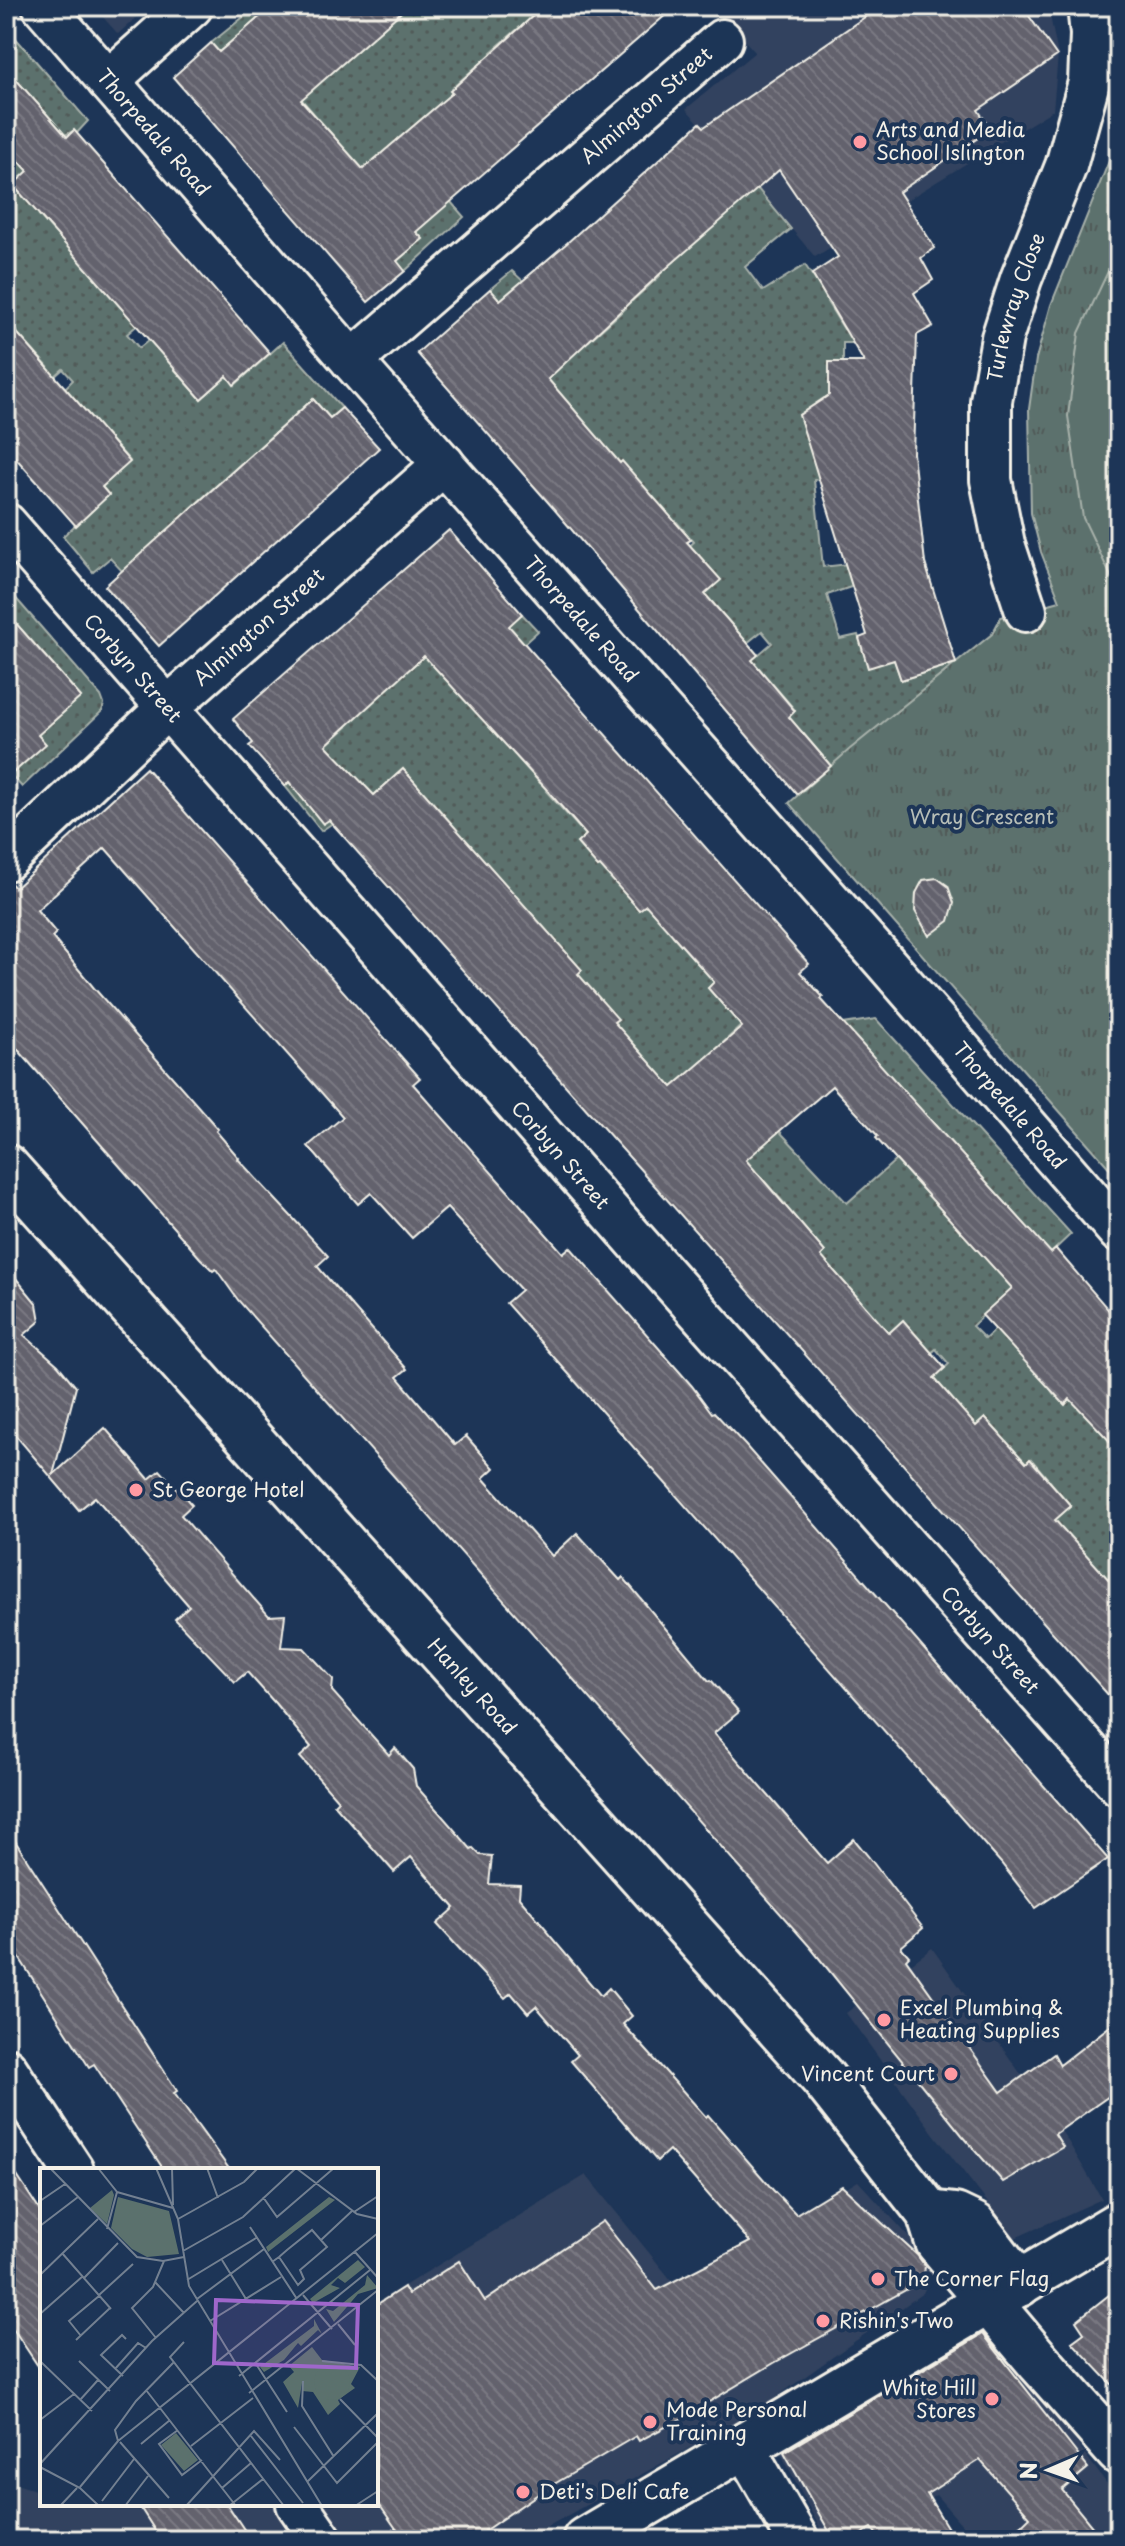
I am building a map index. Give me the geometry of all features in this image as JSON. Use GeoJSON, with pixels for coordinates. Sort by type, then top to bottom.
{"type":"FeatureCollection","features":[{"type":"Feature","properties":{"kind":"street","name":"Thorpedale Road"},"geometry":{"type":"LineString","coordinates":[[43,6],[1119,1232]]}},
{"type":"Feature","properties":{"kind":"street"},"geometry":{"type":"LineString","coordinates":[[108,81],[192,6]]}},
{"type":"Feature","properties":{"kind":"street","name":"Turlewray Close"},"geometry":{"type":"LineString","coordinates":[[1026,611],[1004,544],[991,480],[991,401],[1002,338],[1021,279],[1066,166],[1089,82],[1091,34],[1088,6]]}},
{"type":"Feature","properties":{"kind":"street","name":"Almington Street"},"geometry":{"type":"LineString","coordinates":[[352,361],[722,40]]}},
{"type":"Feature","properties":{"kind":"street","name":"Almington Street"},"geometry":{"type":"LineString","coordinates":[[6,860],[167,708],[444,464]]}},
{"type":"Feature","properties":{"kind":"street","name":"Corbyn Street"},"geometry":{"type":"LineString","coordinates":[[6,524],[1119,1785]]}},
{"type":"Feature","properties":{"kind":"street","name":"Hanley Road"},"geometry":{"type":"LineString","coordinates":[[6,1167],[822,2077],[929,2213],[938,2242],[1004,2293],[1119,2452]]}},
{"type":"Feature","properties":{"kind":"street"},"geometry":{"type":"LineString","coordinates":[[6,2068],[72,2168]]}},
{"type":"Feature","properties":{"kind":"street"},"geometry":{"type":"LineString","coordinates":[[585,2540],[1119,2224]]}},
{"type":"Feature","properties":{"kind":"street"},"geometry":{"type":"LineString","coordinates":[[743,2445],[798,2540]]}},
{"type":"Feature","properties":{"kind":"street"},"geometry":{"type":"LineString","coordinates":[[298,2506],[322,2540]]}},
{"type":"Feature","properties":{"kind":"shaded area"},"geometry":{"type":"Polygon","coordinates":[[[93,6],[149,6],[118,34],[93,6]]]}},
{"type":"Feature","properties":{"kind":"shaded area","name":"Arts and Media School Islington"},"geometry":{"type":"Polygon","coordinates":[[[713,6],[1048,6],[1058,55],[1053,110],[815,257],[734,160],[686,109],[755,52],[713,6]]]}},
{"type":"Feature","properties":{"kind":"shaded area"},"geometry":{"type":"Polygon","coordinates":[[[932,1948],[1066,2138],[1102,2199],[1015,2238],[846,2013],[932,1948]]]}},
{"type":"Feature","properties":{"kind":"shaded area"},"geometry":{"type":"Polygon","coordinates":[[[586,2175],[680,2291],[858,2181],[936,2266],[923,2293],[758,2410],[523,2540],[6,2540],[6,2481],[40,2491],[40,2506],[378,2506],[378,2302],[586,2175]]]}},
{"type":"Feature","properties":{"kind":"shaded area"},"geometry":{"type":"Polygon","coordinates":[[[988,2324],[1119,2500],[1119,2540],[975,2540],[936,2495],[865,2540],[826,2540],[777,2446],[988,2324]]]}},
{"type":"Feature","properties":{"kind":"green space"},"geometry":{"type":"Polygon","coordinates":[[[257,6],[280,6],[343,63],[408,6],[543,6],[529,19],[553,46],[520,27],[491,52],[516,80],[477,66],[450,90],[475,120],[459,135],[435,108],[397,140],[464,217],[405,271],[397,261],[422,238],[243,32],[219,52],[211,43],[257,6]]]}},
{"type":"Feature","properties":{"kind":"green space"},"geometry":{"type":"Polygon","coordinates":[[[6,27],[88,121],[76,134],[73,131],[65,135],[6,68],[6,27]]]}},
{"type":"Feature","properties":{"kind":"green space","name":"Wray Crescent"},"geometry":{"type":"Polygon","coordinates":[[[1119,97],[1119,1179],[789,803],[850,749],[992,634],[1001,617],[1060,601],[1041,552],[1031,513],[1029,409],[1036,359],[1051,305],[1113,151],[1119,97]]]}},
{"type":"Feature","properties":{"kind":"green space"},"geometry":{"type":"Polygon","coordinates":[[[6,147],[13,155],[17,152],[31,168],[13,185],[26,200],[65,191],[39,215],[52,230],[79,207],[125,259],[98,282],[124,311],[164,302],[127,334],[139,348],[149,340],[164,356],[202,346],[175,370],[201,399],[227,376],[235,385],[283,342],[342,408],[330,418],[313,399],[189,510],[137,587],[110,558],[93,572],[63,536],[109,495],[102,487],[130,461],[103,431],[75,456],[88,415],[65,388],[73,380],[63,369],[26,402],[18,393],[48,367],[21,337],[6,349],[6,147]]]}},
{"type":"Feature","properties":{"kind":"green space"},"geometry":{"type":"Polygon","coordinates":[[[734,160],[791,229],[745,267],[763,291],[805,265],[844,329],[857,331],[854,343],[843,343],[843,362],[830,362],[829,398],[824,398],[799,415],[813,458],[832,477],[814,480],[823,567],[865,562],[869,581],[827,595],[840,639],[858,635],[868,667],[894,660],[901,680],[956,663],[831,766],[802,732],[778,726],[795,710],[752,660],[772,643],[762,631],[747,643],[713,603],[701,612],[709,567],[697,553],[669,577],[662,570],[694,542],[676,521],[673,523],[591,488],[536,359],[523,334],[490,289],[512,271],[589,341],[625,309],[601,281],[608,275],[632,301],[660,276],[637,248],[734,160]]]}},
{"type":"Feature","properties":{"kind":"green space"},"geometry":{"type":"Polygon","coordinates":[[[1119,248],[1119,593],[1083,518],[1068,416],[1079,333],[1119,248]]]}},
{"type":"Feature","properties":{"kind":"green space"},"geometry":{"type":"Polygon","coordinates":[[[6,587],[101,696],[104,704],[102,711],[22,787],[11,775],[45,744],[38,735],[81,697],[6,612],[6,587]]]}},
{"type":"Feature","properties":{"kind":"green space"},"geometry":{"type":"Polygon","coordinates":[[[522,614],[538,631],[464,698],[542,729],[514,754],[540,783],[568,759],[574,766],[546,791],[580,829],[612,812],[577,843],[598,867],[606,860],[639,910],[646,905],[660,920],[699,913],[673,936],[699,965],[742,958],[708,988],[730,1013],[762,1006],[712,1053],[783,1135],[847,1203],[896,1160],[1014,1286],[972,1326],[985,1339],[1006,1319],[1053,1393],[1064,1404],[1076,1394],[1098,1428],[1119,1452],[1119,1600],[1054,1521],[1071,1506],[1031,1459],[1017,1471],[999,1433],[985,1418],[975,1427],[934,1378],[949,1364],[936,1349],[895,1386],[903,1321],[889,1333],[838,1322],[861,1301],[836,1273],[797,1277],[825,1252],[799,1222],[756,1230],[785,1204],[758,1174],[729,1199],[694,1091],[682,1079],[671,1088],[629,1038],[606,1059],[439,844],[456,829],[403,769],[374,795],[321,831],[285,786],[347,727],[331,708],[393,683],[438,644],[503,630],[522,614]]]}},
{"type":"Feature","properties":{"kind":"green space"},"geometry":{"type":"Polygon","coordinates":[[[876,1019],[1071,1234],[1051,1253],[843,1024],[876,1019]]]}},
{"type":"Feature","properties":{"kind":"building"},"geometry":{"type":"Polygon","coordinates":[[[272,6],[408,6],[301,100],[363,169],[452,93],[450,91],[544,6],[676,6],[416,232],[423,239],[397,261],[405,271],[368,302],[173,77],[211,43],[219,52],[272,6]]]}},
{"type":"Feature","properties":{"kind":"building"},"geometry":{"type":"Polygon","coordinates":[[[881,6],[1022,6],[1057,56],[978,110],[991,129],[899,192],[935,248],[921,258],[933,280],[914,293],[933,326],[917,335],[913,453],[925,563],[956,663],[901,680],[894,660],[868,668],[859,638],[867,635],[799,415],[829,395],[829,362],[864,362],[812,274],[838,257],[779,170],[660,274],[548,379],[691,540],[687,542],[721,580],[705,594],[758,655],[752,660],[795,711],[789,717],[831,766],[797,794],[417,353],[490,289],[500,300],[700,123],[704,127],[881,6]]]}},
{"type":"Feature","properties":{"kind":"building"},"geometry":{"type":"Polygon","coordinates":[[[6,68],[67,137],[74,130],[270,353],[234,385],[227,376],[201,399],[13,185],[28,171],[6,147],[6,68]]]}},
{"type":"Feature","properties":{"kind":"building"},"geometry":{"type":"Polygon","coordinates":[[[6,320],[130,462],[102,487],[109,495],[76,526],[6,447],[6,320]]]}},
{"type":"Feature","properties":{"kind":"building"},"geometry":{"type":"Polygon","coordinates":[[[313,399],[330,418],[342,408],[379,448],[159,646],[105,586],[313,399]]]}},
{"type":"Feature","properties":{"kind":"building"},"geometry":{"type":"Polygon","coordinates":[[[449,530],[522,614],[509,626],[809,964],[800,972],[823,997],[821,999],[1051,1253],[1056,1249],[1119,1322],[1119,1451],[1070,1399],[1065,1405],[982,1315],[1012,1288],[832,1086],[746,1160],[825,1252],[821,1256],[889,1333],[903,1320],[945,1368],[934,1378],[976,1426],[985,1418],[1026,1463],[1030,1459],[1071,1506],[1055,1520],[1119,1591],[1119,1707],[329,820],[323,824],[289,782],[285,786],[249,746],[253,743],[233,719],[449,530]],[[424,656],[326,745],[374,795],[403,769],[582,970],[578,974],[618,1019],[614,1022],[672,1087],[742,1027],[708,988],[714,982],[646,905],[639,910],[577,843],[586,835],[424,656]]]}},
{"type":"Feature","properties":{"kind":"building"},"geometry":{"type":"Polygon","coordinates":[[[6,612],[81,697],[38,735],[46,744],[6,779],[6,612]]]}},
{"type":"Feature","properties":{"kind":"building"},"geometry":{"type":"Polygon","coordinates":[[[146,768],[420,1078],[413,1084],[563,1253],[570,1247],[712,1413],[745,1445],[1108,1859],[1036,1908],[1001,1863],[506,1303],[521,1290],[447,1208],[412,1238],[371,1193],[358,1204],[308,1146],[343,1117],[105,848],[37,910],[56,933],[52,937],[94,988],[218,1129],[216,1131],[238,1159],[328,1256],[317,1266],[407,1369],[397,1377],[455,1445],[466,1436],[494,1468],[483,1478],[552,1556],[577,1533],[620,1580],[623,1577],[709,1681],[739,1712],[714,1733],[827,1863],[854,1839],[868,1856],[923,1928],[901,1947],[909,1956],[906,1959],[1001,2092],[1054,2054],[1060,2065],[1119,2019],[1119,2089],[1055,2134],[1063,2147],[1003,2182],[810,1947],[238,1300],[216,1269],[213,1271],[200,1258],[6,1036],[6,882],[15,888],[146,768]]]}},
{"type":"Feature","properties":{"kind":"building"},"geometry":{"type":"Polygon","coordinates":[[[937,878],[948,886],[954,903],[949,921],[929,936],[915,911],[916,893],[923,880],[937,878]]]}},
{"type":"Feature","properties":{"kind":"building"},"geometry":{"type":"Polygon","coordinates":[[[6,1266],[37,1304],[40,1321],[24,1335],[58,1365],[76,1387],[53,1475],[105,1428],[149,1479],[160,1470],[192,1505],[181,1515],[269,1616],[285,1615],[281,1647],[304,1648],[333,1679],[332,1691],[389,1755],[395,1748],[413,1769],[416,1786],[471,1849],[480,1855],[492,1856],[489,1884],[520,1885],[519,1897],[601,1996],[609,1988],[632,2016],[623,2024],[773,2190],[796,2214],[842,2186],[917,2255],[925,2266],[920,2282],[679,2420],[639,2441],[636,2436],[544,2490],[471,2540],[404,2540],[378,2503],[378,2304],[404,2287],[408,2294],[459,2261],[485,2301],[603,2221],[657,2290],[750,2242],[669,2150],[657,2161],[571,2061],[578,2055],[536,2006],[528,2013],[511,1993],[505,1998],[465,1955],[437,1924],[455,1908],[411,1857],[394,1872],[334,1804],[338,1800],[300,1757],[311,1747],[274,1702],[247,1672],[235,1682],[175,1619],[189,1606],[95,1497],[79,1510],[6,1424],[6,1266]]]}},
{"type":"Feature","properties":{"kind":"building"},"geometry":{"type":"Polygon","coordinates":[[[6,1827],[177,2091],[174,2093],[229,2168],[163,2168],[94,2064],[89,2067],[6,1937],[6,1827]]]}},
{"type":"Feature","properties":{"kind":"building"},"geometry":{"type":"Polygon","coordinates":[[[6,2159],[40,2211],[40,2369],[6,2318],[6,2159]]]}},
{"type":"Feature","properties":{"kind":"building"},"geometry":{"type":"Polygon","coordinates":[[[1119,2287],[1119,2392],[1072,2342],[1084,2333],[1076,2321],[1119,2287]]]}},
{"type":"Feature","properties":{"kind":"building"},"geometry":{"type":"Polygon","coordinates":[[[983,2334],[1088,2468],[1062,2490],[1103,2540],[1006,2540],[1030,2517],[980,2460],[927,2494],[955,2540],[880,2540],[872,2528],[851,2540],[834,2540],[784,2452],[983,2334]]]}},
{"type":"Feature","properties":{"kind":"building"},"geometry":{"type":"Polygon","coordinates":[[[139,2506],[228,2506],[251,2540],[161,2540],[139,2506]]]}},
{"type":"Feature","properties":{"kind":"place","name":"Arts and Media School Islington"},"geometry":{"type":"Point","coordinates":[860,142]}},
{"type":"Feature","properties":{"kind":"place","name":"St George Hotel"},"geometry":{"type":"Point","coordinates":[136,1490]}},
{"type":"Feature","properties":{"kind":"place","name":"Excel Plumbing & Heating Supplies"},"geometry":{"type":"Point","coordinates":[884,2020]}},
{"type":"Feature","properties":{"kind":"place","name":"Vincent Court"},"geometry":{"type":"Point","coordinates":[951,2074]}},
{"type":"Feature","properties":{"kind":"place","name":"The Corner Flag"},"geometry":{"type":"Point","coordinates":[878,2279]}},
{"type":"Feature","properties":{"kind":"place","name":"Rishin's Two"},"geometry":{"type":"Point","coordinates":[823,2321]}},
{"type":"Feature","properties":{"kind":"place","name":"White Hill Stores"},"geometry":{"type":"Point","coordinates":[992,2399]}},
{"type":"Feature","properties":{"kind":"place","name":"Mode Personal Training"},"geometry":{"type":"Point","coordinates":[650,2422]}},
{"type":"Feature","properties":{"kind":"place","name":"Deti's Deli Cafe"},"geometry":{"type":"Point","coordinates":[523,2492]}}]}
